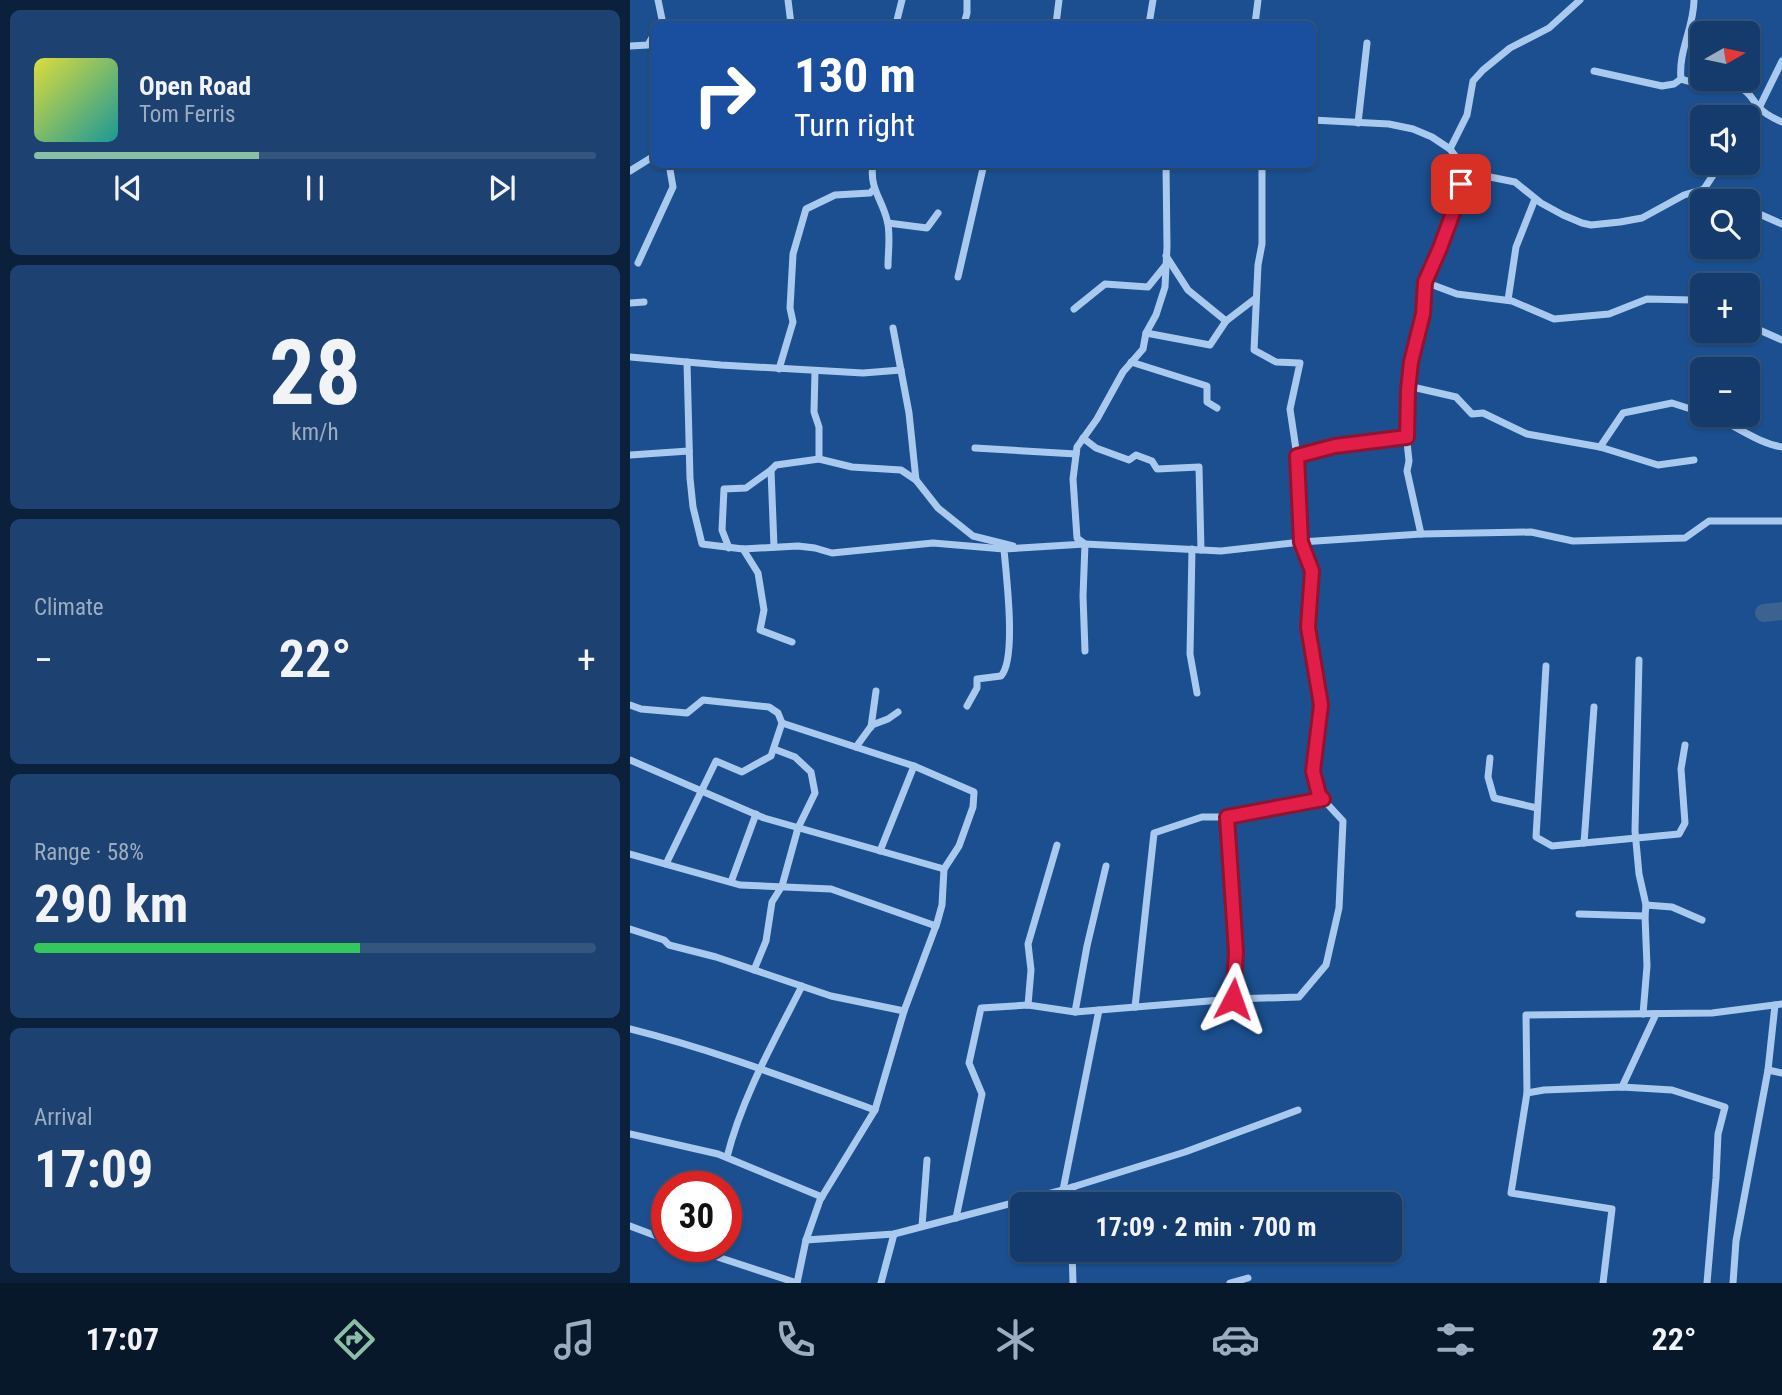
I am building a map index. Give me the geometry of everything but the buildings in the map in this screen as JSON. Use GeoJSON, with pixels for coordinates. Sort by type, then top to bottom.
{"type":"FeatureCollection","features":[{"type":"Feature","properties":{"kind":"street"},"geometry":{"type":"LineString","coordinates":[[658,0],[662,21]]}},
{"type":"Feature","properties":{"kind":"street"},"geometry":{"type":"LineString","coordinates":[[788,0],[791,21]]}},
{"type":"Feature","properties":{"kind":"street"},"geometry":{"type":"LineString","coordinates":[[897,21],[902,0]]}},
{"type":"Feature","properties":{"kind":"street"},"geometry":{"type":"LineString","coordinates":[[965,21],[967,0]]}},
{"type":"Feature","properties":{"kind":"street"},"geometry":{"type":"LineString","coordinates":[[1056,21],[1059,0]]}},
{"type":"Feature","properties":{"kind":"street"},"geometry":{"type":"LineString","coordinates":[[1150,21],[1153,0]]}},
{"type":"Feature","properties":{"kind":"street"},"geometry":{"type":"LineString","coordinates":[[1255,21],[1258,0]]}},
{"type":"Feature","properties":{"kind":"street"},"geometry":{"type":"LineString","coordinates":[[1450,149],[1466,115],[1473,81],[1482,69],[1510,48],[1549,28],[1580,0]]}},
{"type":"Feature","properties":{"kind":"street"},"geometry":{"type":"LineString","coordinates":[[1681,79],[1682,54],[1693,15],[1694,0]]}},
{"type":"Feature","properties":{"kind":"street"},"geometry":{"type":"LineString","coordinates":[[630,46],[648,45],[651,40]]}},
{"type":"Feature","properties":{"kind":"street"},"geometry":{"type":"LineString","coordinates":[[1358,122],[1367,43]]}},
{"type":"Feature","properties":{"kind":"street"},"geometry":{"type":"LineString","coordinates":[[1760,106],[1782,61]]}},
{"type":"Feature","properties":{"kind":"street"},"geometry":{"type":"LineString","coordinates":[[1594,71],[1662,86],[1674,84],[1681,79]]}},
{"type":"Feature","properties":{"kind":"street"},"geometry":{"type":"LineString","coordinates":[[1681,79],[1690,83],[1737,86],[1755,99],[1758,105]]}},
{"type":"Feature","properties":{"kind":"street"},"geometry":{"type":"LineString","coordinates":[[1760,109],[1782,122]]}},
{"type":"Feature","properties":{"kind":"street"},"geometry":{"type":"LineString","coordinates":[[1316,120],[1389,124],[1413,129],[1450,149],[1465,169],[1515,181],[1535,199],[1582,223],[1602,225],[1642,218],[1690,193]]}},
{"type":"Feature","properties":{"kind":"street"},"geometry":{"type":"LineString","coordinates":[[630,171],[651,158]]}},
{"type":"Feature","properties":{"kind":"street"},"geometry":{"type":"LineString","coordinates":[[638,263],[673,187],[669,168]]}},
{"type":"Feature","properties":{"kind":"street"},"geometry":{"type":"LineString","coordinates":[[873,168],[874,189],[888,223],[888,266]]}},
{"type":"Feature","properties":{"kind":"street"},"geometry":{"type":"LineString","coordinates":[[958,277],[983,168]]}},
{"type":"Feature","properties":{"kind":"street"},"geometry":{"type":"LineString","coordinates":[[1085,544],[1077,538],[1073,479],[1077,447],[1097,419],[1123,372],[1143,349],[1146,333],[1165,287],[1166,168]]}},
{"type":"Feature","properties":{"kind":"street"},"geometry":{"type":"LineString","coordinates":[[956,1218],[982,1094],[969,1063],[981,1008],[1028,1004],[1076,1012],[1233,999],[1299,997],[1325,965],[1339,908],[1343,821],[1319,795],[1313,771],[1321,705],[1308,627],[1312,571],[1301,542],[1297,456],[1290,409],[1300,363],[1276,362],[1254,350],[1258,265],[1262,244],[1262,168]]}},
{"type":"Feature","properties":{"kind":"street"},"geometry":{"type":"LineString","coordinates":[[1421,534],[1408,471],[1408,386],[1423,314],[1425,282],[1458,199],[1465,169]]}},
{"type":"Feature","properties":{"kind":"street"},"geometry":{"type":"LineString","coordinates":[[1704,189],[1713,175]]}},
{"type":"Feature","properties":{"kind":"street"},"geometry":{"type":"LineString","coordinates":[[779,369],[793,322],[790,309],[793,254],[806,209],[835,195],[870,194],[874,189]]}},
{"type":"Feature","properties":{"kind":"street"},"geometry":{"type":"LineString","coordinates":[[1508,300],[1516,247],[1535,199]]}},
{"type":"Feature","properties":{"kind":"street"},"geometry":{"type":"LineString","coordinates":[[888,223],[927,228],[938,213]]}},
{"type":"Feature","properties":{"kind":"street"},"geometry":{"type":"LineString","coordinates":[[1760,214],[1782,224]]}},
{"type":"Feature","properties":{"kind":"street"},"geometry":{"type":"LineString","coordinates":[[1166,256],[1188,290],[1226,321]]}},
{"type":"Feature","properties":{"kind":"street"},"geometry":{"type":"LineString","coordinates":[[1074,309],[1105,284],[1148,288],[1166,266]]}},
{"type":"Feature","properties":{"kind":"street"},"geometry":{"type":"LineString","coordinates":[[1425,282],[1457,294],[1508,300],[1554,319],[1609,314],[1647,299],[1690,300]]}},
{"type":"Feature","properties":{"kind":"street"},"geometry":{"type":"LineString","coordinates":[[1146,333],[1210,345],[1226,321],[1256,298]]}},
{"type":"Feature","properties":{"kind":"street"},"geometry":{"type":"LineString","coordinates":[[630,303],[644,302]]}},
{"type":"Feature","properties":{"kind":"street"},"geometry":{"type":"LineString","coordinates":[[894,328],[909,413],[916,480]]}},
{"type":"Feature","properties":{"kind":"street"},"geometry":{"type":"LineString","coordinates":[[1760,330],[1782,340]]}},
{"type":"Feature","properties":{"kind":"street"},"geometry":{"type":"LineString","coordinates":[[630,357],[779,369],[863,373],[901,370]]}},
{"type":"Feature","properties":{"kind":"street"},"geometry":{"type":"LineString","coordinates":[[687,362],[693,507],[702,544],[729,548],[798,546],[832,553],[933,543],[1004,549],[1085,544],[1221,551],[1301,542],[1421,534],[1531,532],[1573,541],[1685,538],[1709,521],[1782,521]]}},
{"type":"Feature","properties":{"kind":"street"},"geometry":{"type":"LineString","coordinates":[[1131,362],[1207,386],[1207,402],[1217,408]]}},
{"type":"Feature","properties":{"kind":"street"},"geometry":{"type":"LineString","coordinates":[[815,370],[814,412],[819,427],[819,459]]}},
{"type":"Feature","properties":{"kind":"street"},"geometry":{"type":"LineString","coordinates":[[1408,386],[1456,397],[1472,414],[1483,413],[1527,434],[1600,447],[1658,465],[1695,460]]}},
{"type":"Feature","properties":{"kind":"street"},"geometry":{"type":"LineString","coordinates":[[1600,447],[1623,413],[1672,403],[1690,409]]}},
{"type":"Feature","properties":{"kind":"street"},"geometry":{"type":"LineString","coordinates":[[1735,427],[1770,445],[1782,447]]}},
{"type":"Feature","properties":{"kind":"street"},"geometry":{"type":"LineString","coordinates":[[1297,456],[1335,446],[1407,437]]}},
{"type":"Feature","properties":{"kind":"street"},"geometry":{"type":"LineString","coordinates":[[1083,438],[1096,448],[1129,460],[1136,455],[1152,461],[1157,469],[1199,467],[1201,550]]}},
{"type":"Feature","properties":{"kind":"street"},"geometry":{"type":"LineString","coordinates":[[975,448],[1076,454]]}},
{"type":"Feature","properties":{"kind":"street"},"geometry":{"type":"LineString","coordinates":[[630,455],[689,451]]}},
{"type":"Feature","properties":{"kind":"street"},"geometry":{"type":"LineString","coordinates":[[729,548],[722,530],[724,489],[746,488],[776,465],[819,459],[852,467],[901,470],[916,480],[937,508],[973,536],[1021,548]]}},
{"type":"Feature","properties":{"kind":"street"},"geometry":{"type":"LineString","coordinates":[[771,470],[775,547]]}},
{"type":"Feature","properties":{"kind":"street"},"geometry":{"type":"LineString","coordinates":[[1085,544],[1085,651]]}},
{"type":"Feature","properties":{"kind":"street"},"geometry":{"type":"LineString","coordinates":[[743,549],[758,573],[764,610],[760,630],[792,642]]}},
{"type":"Feature","properties":{"kind":"street"},"geometry":{"type":"LineString","coordinates":[[967,706],[977,688],[977,679],[1001,676],[1007,670],[1010,628],[1004,549]]}},
{"type":"Feature","properties":{"kind":"street"},"geometry":{"type":"LineString","coordinates":[[1192,549],[1189,654],[1197,693]]}},
{"type":"Feature","properties":{"kind":"street"},"geometry":{"type":"LineString","coordinates":[[1639,660],[1636,838],[1639,874],[1646,905],[1647,966],[1643,1014]]}},
{"type":"Feature","properties":{"kind":"street"},"geometry":{"type":"LineString","coordinates":[[1546,666],[1535,837],[1552,846],[1679,834],[1685,823],[1681,769],[1685,745]]}},
{"type":"Feature","properties":{"kind":"street"},"geometry":{"type":"LineString","coordinates":[[871,727],[876,691]]}},
{"type":"Feature","properties":{"kind":"street"},"geometry":{"type":"LineString","coordinates":[[630,705],[641,709],[687,713],[703,699],[769,707],[778,713],[782,723],[771,756],[742,772],[716,761],[666,864]]}},
{"type":"Feature","properties":{"kind":"street"},"geometry":{"type":"LineString","coordinates":[[1584,843],[1594,707]]}},
{"type":"Feature","properties":{"kind":"street"},"geometry":{"type":"LineString","coordinates":[[856,747],[871,727],[898,712]]}},
{"type":"Feature","properties":{"kind":"street"},"geometry":{"type":"LineString","coordinates":[[733,1262],[797,1283],[806,1240],[822,1197],[875,1110],[904,1011],[936,926],[942,905],[944,869],[959,846],[973,807],[974,792],[914,766],[782,723]]}},
{"type":"Feature","properties":{"kind":"street"},"geometry":{"type":"LineString","coordinates":[[754,970],[766,941],[772,902],[782,886],[798,828],[815,793],[811,772],[795,757],[774,749]]}},
{"type":"Feature","properties":{"kind":"street"},"geometry":{"type":"LineString","coordinates":[[1490,758],[1488,777],[1494,798],[1537,808]]}},
{"type":"Feature","properties":{"kind":"street"},"geometry":{"type":"LineString","coordinates":[[630,760],[756,814],[944,869]]}},
{"type":"Feature","properties":{"kind":"street"},"geometry":{"type":"LineString","coordinates":[[880,851],[914,766]]}},
{"type":"Feature","properties":{"kind":"street"},"geometry":{"type":"LineString","coordinates":[[1135,1007],[1154,833],[1202,817],[1227,817],[1323,799]]}},
{"type":"Feature","properties":{"kind":"street"},"geometry":{"type":"LineString","coordinates":[[731,882],[756,814]]}},
{"type":"Feature","properties":{"kind":"street"},"geometry":{"type":"LineString","coordinates":[[1227,817],[1236,952],[1233,999]]}},
{"type":"Feature","properties":{"kind":"street"},"geometry":{"type":"LineString","coordinates":[[1028,1004],[1031,970],[1028,944],[1057,845]]}},
{"type":"Feature","properties":{"kind":"street"},"geometry":{"type":"LineString","coordinates":[[630,854],[740,885],[831,889],[936,926]]}},
{"type":"Feature","properties":{"kind":"street"},"geometry":{"type":"LineString","coordinates":[[1076,1012],[1087,946],[1106,866]]}},
{"type":"Feature","properties":{"kind":"street"},"geometry":{"type":"LineString","coordinates":[[1646,905],[1672,907],[1702,920]]}},
{"type":"Feature","properties":{"kind":"street"},"geometry":{"type":"LineString","coordinates":[[1579,914],[1645,916]]}},
{"type":"Feature","properties":{"kind":"street"},"geometry":{"type":"LineString","coordinates":[[630,929],[664,940],[669,945],[716,957],[831,996],[904,1011]]}},
{"type":"Feature","properties":{"kind":"street"},"geometry":{"type":"LineString","coordinates":[[727,1157],[733,1133],[761,1069],[802,986]]}},
{"type":"Feature","properties":{"kind":"street"},"geometry":{"type":"LineString","coordinates":[[1603,1283],[1612,1209],[1511,1193],[1527,1093],[1526,1015],[1712,1013],[1778,1005],[1736,1241],[1733,1283]]}},
{"type":"Feature","properties":{"kind":"street"},"geometry":{"type":"LineString","coordinates":[[1063,1189],[1099,1010]]}},
{"type":"Feature","properties":{"kind":"street"},"geometry":{"type":"LineString","coordinates":[[1622,1087],[1657,1014]]}},
{"type":"Feature","properties":{"kind":"street"},"geometry":{"type":"LineString","coordinates":[[630,1029],[761,1069],[875,1110]]}},
{"type":"Feature","properties":{"kind":"street"},"geometry":{"type":"LineString","coordinates":[[1768,1070],[1782,1073]]}},
{"type":"Feature","properties":{"kind":"street"},"geometry":{"type":"LineString","coordinates":[[1527,1093],[1622,1087],[1672,1090],[1725,1107],[1718,1134],[1707,1283]]}},
{"type":"Feature","properties":{"kind":"street"},"geometry":{"type":"LineString","coordinates":[[806,1240],[894,1234],[956,1218],[1072,1187],[1185,1152],[1298,1110]]}},
{"type":"Feature","properties":{"kind":"street"},"geometry":{"type":"LineString","coordinates":[[630,1134],[718,1154],[822,1197]]}},
{"type":"Feature","properties":{"kind":"street"},"geometry":{"type":"LineString","coordinates":[[922,1226],[927,1160]]}},
{"type":"Feature","properties":{"kind":"street"},"geometry":{"type":"LineString","coordinates":[[1072,1187],[1073,1192]]}},
{"type":"Feature","properties":{"kind":"street"},"geometry":{"type":"LineString","coordinates":[[630,1226],[651,1234]]}},
{"type":"Feature","properties":{"kind":"street"},"geometry":{"type":"LineString","coordinates":[[881,1283],[894,1234]]}},
{"type":"Feature","properties":{"kind":"street"},"geometry":{"type":"LineString","coordinates":[[1072,1262],[1073,1283]]}},
{"type":"Feature","properties":{"kind":"street"},"geometry":{"type":"LineString","coordinates":[[1230,1283],[1248,1278]]}},
{"type":"Feature","properties":{"kind":"waterway"},"geometry":{"type":"LineString","coordinates":[[1764,613],[1782,611]]}},
{"type":"Feature","properties":{"kind":"route"},"geometry":{"type":"LineString","coordinates":[[1233,999],[1236,952],[1227,817],[1323,799],[1319,795],[1313,771],[1321,705],[1308,627],[1312,571],[1301,542],[1297,456],[1335,446],[1407,437],[1411,362],[1423,314],[1425,282],[1440,248],[1461,184]]}}]}
